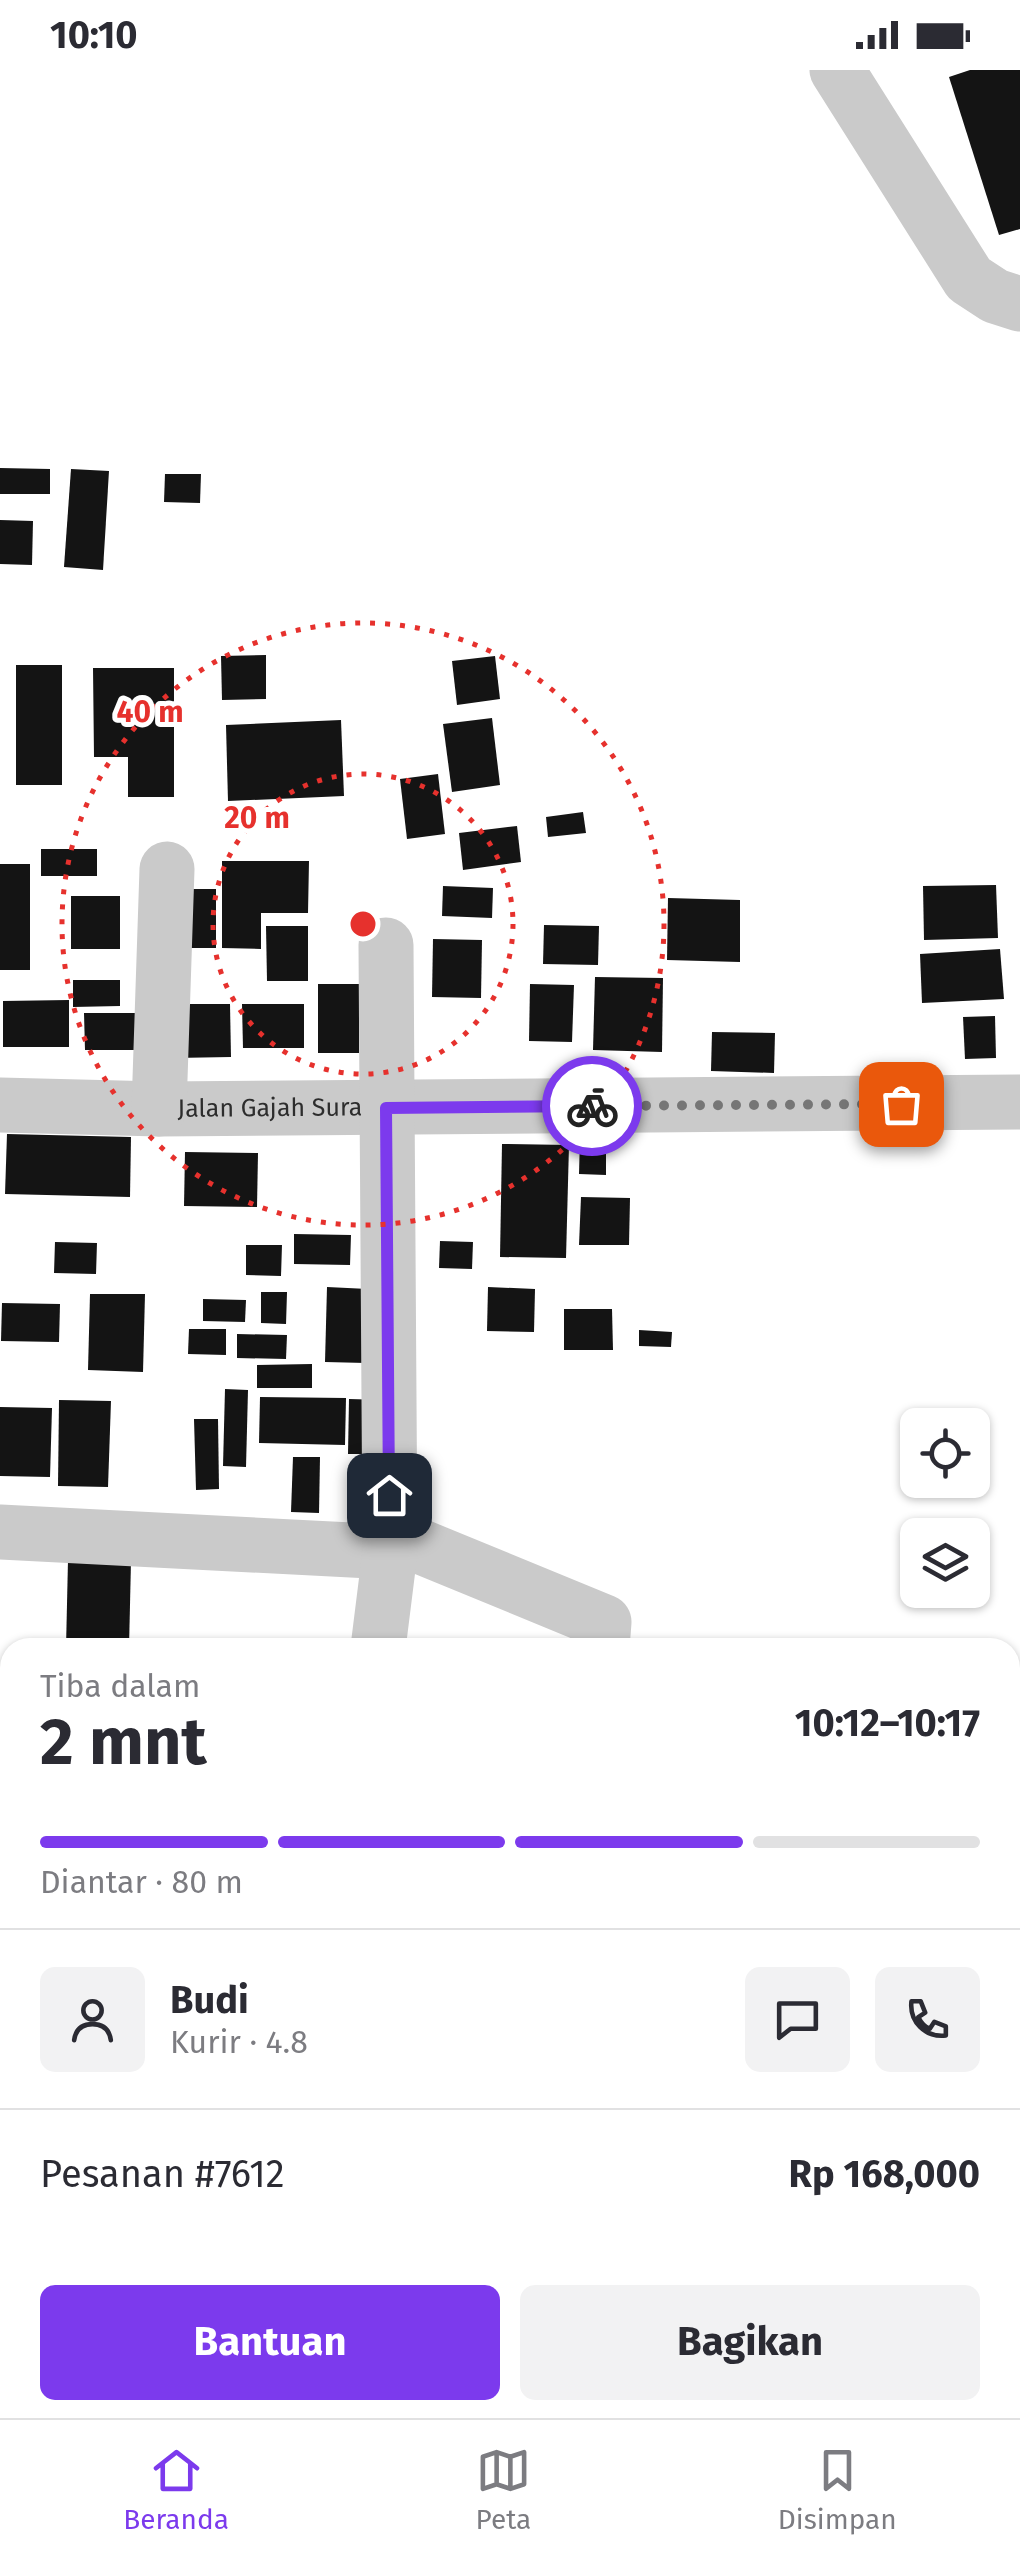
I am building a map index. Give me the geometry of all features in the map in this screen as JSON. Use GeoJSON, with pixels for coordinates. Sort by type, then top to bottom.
{"type":"FeatureCollection","features":[{"type":"Feature","properties":{"kind":"street"},"geometry":{"type":"LineString","coordinates":[[837,70],[969,280],[995,296],[1020,304]]}},
{"type":"Feature","properties":{"kind":"street"},"geometry":{"type":"LineString","coordinates":[[159,1109],[167,869]]}},
{"type":"Feature","properties":{"kind":"street"},"geometry":{"type":"LineString","coordinates":[[379,1638],[390,1543],[386,944]]}},
{"type":"Feature","properties":{"kind":"street","name":"Jalan Gajah Sura"},"geometry":{"type":"LineString","coordinates":[[0,1105],[159,1109],[1020,1102]]}},
{"type":"Feature","properties":{"kind":"street"},"geometry":{"type":"LineString","coordinates":[[0,1532],[390,1543],[604,1622],[603,1638]]}},
{"type":"Feature","properties":{"kind":"building"},"geometry":{"type":"Polygon","coordinates":[[[970,70],[1020,70],[1020,229],[999,235],[949,77],[970,70]]]}},
{"type":"Feature","properties":{"kind":"building"},"geometry":{"type":"Polygon","coordinates":[[[0,468],[50,469],[50,494],[0,494],[0,468]]]}},
{"type":"Feature","properties":{"kind":"building"},"geometry":{"type":"Polygon","coordinates":[[[71,469],[109,471],[103,570],[64,567],[71,469]]]}},
{"type":"Feature","properties":{"kind":"building"},"geometry":{"type":"Polygon","coordinates":[[[165,474],[201,474],[200,503],[164,502],[165,474]]]}},
{"type":"Feature","properties":{"kind":"building"},"geometry":{"type":"Polygon","coordinates":[[[0,520],[33,521],[32,565],[0,564],[0,520]]]}},
{"type":"Feature","properties":{"kind":"building"},"geometry":{"type":"Polygon","coordinates":[[[266,655],[266,699],[222,700],[221,656],[266,655]]]}},
{"type":"Feature","properties":{"kind":"building"},"geometry":{"type":"Polygon","coordinates":[[[495,656],[500,699],[457,705],[452,661],[495,656]]]}},
{"type":"Feature","properties":{"kind":"building"},"geometry":{"type":"Polygon","coordinates":[[[16,665],[62,665],[62,785],[16,785],[16,665]]]}},
{"type":"Feature","properties":{"kind":"building"},"geometry":{"type":"Polygon","coordinates":[[[93,668],[174,668],[174,797],[128,797],[128,757],[94,757],[93,668]]]}},
{"type":"Feature","properties":{"kind":"building"},"geometry":{"type":"Polygon","coordinates":[[[492,718],[500,785],[452,792],[443,724],[492,718]]]}},
{"type":"Feature","properties":{"kind":"building"},"geometry":{"type":"Polygon","coordinates":[[[341,720],[344,796],[228,801],[226,725],[341,720]]]}},
{"type":"Feature","properties":{"kind":"building"},"geometry":{"type":"Polygon","coordinates":[[[438,774],[445,834],[407,839],[400,779],[438,774]]]}},
{"type":"Feature","properties":{"kind":"building"},"geometry":{"type":"Polygon","coordinates":[[[583,812],[586,833],[548,837],[546,817],[583,812]]]}},
{"type":"Feature","properties":{"kind":"building"},"geometry":{"type":"Polygon","coordinates":[[[517,826],[521,862],[463,870],[459,833],[517,826]]]}},
{"type":"Feature","properties":{"kind":"building"},"geometry":{"type":"Polygon","coordinates":[[[41,849],[97,849],[97,876],[41,876],[41,849]]]}},
{"type":"Feature","properties":{"kind":"building"},"geometry":{"type":"Polygon","coordinates":[[[222,861],[309,861],[308,913],[261,913],[261,949],[222,948],[222,861]]]}},
{"type":"Feature","properties":{"kind":"building"},"geometry":{"type":"Polygon","coordinates":[[[0,864],[30,864],[30,970],[0,970],[0,864]]]}},
{"type":"Feature","properties":{"kind":"building"},"geometry":{"type":"Polygon","coordinates":[[[996,885],[998,938],[924,940],[923,886],[996,885]]]}},
{"type":"Feature","properties":{"kind":"building"},"geometry":{"type":"Polygon","coordinates":[[[443,886],[493,888],[492,918],[442,916],[443,886]]]}},
{"type":"Feature","properties":{"kind":"building"},"geometry":{"type":"Polygon","coordinates":[[[180,889],[216,889],[216,948],[181,948],[180,889]]]}},
{"type":"Feature","properties":{"kind":"building"},"geometry":{"type":"Polygon","coordinates":[[[71,896],[120,896],[120,949],[71,949],[71,896]]]}},
{"type":"Feature","properties":{"kind":"building"},"geometry":{"type":"Polygon","coordinates":[[[668,898],[740,900],[740,962],[667,960],[668,898]]]}},
{"type":"Feature","properties":{"kind":"building"},"geometry":{"type":"Polygon","coordinates":[[[544,925],[599,926],[598,965],[543,964],[544,925]]]}},
{"type":"Feature","properties":{"kind":"building"},"geometry":{"type":"Polygon","coordinates":[[[266,926],[308,926],[308,981],[267,981],[266,926]]]}},
{"type":"Feature","properties":{"kind":"building"},"geometry":{"type":"Polygon","coordinates":[[[433,939],[482,940],[481,998],[432,997],[433,939]]]}},
{"type":"Feature","properties":{"kind":"building"},"geometry":{"type":"Polygon","coordinates":[[[1000,949],[1004,999],[922,1003],[920,954],[1000,949]]]}},
{"type":"Feature","properties":{"kind":"building"},"geometry":{"type":"Polygon","coordinates":[[[595,977],[663,978],[662,1052],[593,1050],[595,977]]]}},
{"type":"Feature","properties":{"kind":"building"},"geometry":{"type":"Polygon","coordinates":[[[73,980],[120,980],[120,1006],[73,1007],[73,980]]]}},
{"type":"Feature","properties":{"kind":"building"},"geometry":{"type":"Polygon","coordinates":[[[318,984],[359,984],[359,1053],[318,1053],[318,984]]]}},
{"type":"Feature","properties":{"kind":"building"},"geometry":{"type":"Polygon","coordinates":[[[530,984],[574,985],[572,1042],[529,1041],[530,984]]]}},
{"type":"Feature","properties":{"kind":"building"},"geometry":{"type":"Polygon","coordinates":[[[69,1000],[69,1047],[3,1047],[3,1001],[69,1000]]]}},
{"type":"Feature","properties":{"kind":"building"},"geometry":{"type":"Polygon","coordinates":[[[174,1004],[230,1004],[231,1057],[174,1058],[174,1004]]]}},
{"type":"Feature","properties":{"kind":"building"},"geometry":{"type":"Polygon","coordinates":[[[242,1004],[304,1004],[304,1048],[243,1048],[242,1004]]]}},
{"type":"Feature","properties":{"kind":"building"},"geometry":{"type":"Polygon","coordinates":[[[84,1013],[144,1013],[145,1050],[85,1050],[84,1013]]]}},
{"type":"Feature","properties":{"kind":"building"},"geometry":{"type":"Polygon","coordinates":[[[995,1016],[996,1058],[965,1059],[963,1017],[995,1016]]]}},
{"type":"Feature","properties":{"kind":"building"},"geometry":{"type":"Polygon","coordinates":[[[712,1032],[775,1033],[774,1073],[711,1071],[712,1032]]]}},
{"type":"Feature","properties":{"kind":"building"},"geometry":{"type":"Polygon","coordinates":[[[7,1134],[131,1137],[130,1197],[5,1194],[7,1134]]]}},
{"type":"Feature","properties":{"kind":"building"},"geometry":{"type":"Polygon","coordinates":[[[580,1137],[606,1137],[606,1175],[579,1174],[580,1137]]]}},
{"type":"Feature","properties":{"kind":"building"},"geometry":{"type":"Polygon","coordinates":[[[502,1144],[569,1145],[566,1258],[500,1257],[502,1144]]]}},
{"type":"Feature","properties":{"kind":"building"},"geometry":{"type":"Polygon","coordinates":[[[185,1152],[258,1153],[257,1207],[184,1206],[185,1152]]]}},
{"type":"Feature","properties":{"kind":"building"},"geometry":{"type":"Polygon","coordinates":[[[581,1197],[630,1198],[629,1245],[579,1245],[581,1197]]]}},
{"type":"Feature","properties":{"kind":"building"},"geometry":{"type":"Polygon","coordinates":[[[294,1234],[351,1235],[350,1265],[294,1264],[294,1234]]]}},
{"type":"Feature","properties":{"kind":"building"},"geometry":{"type":"Polygon","coordinates":[[[440,1241],[473,1242],[472,1269],[439,1268],[440,1241]]]}},
{"type":"Feature","properties":{"kind":"building"},"geometry":{"type":"Polygon","coordinates":[[[55,1242],[97,1243],[96,1274],[54,1273],[55,1242]]]}},
{"type":"Feature","properties":{"kind":"building"},"geometry":{"type":"Polygon","coordinates":[[[246,1245],[282,1245],[281,1276],[246,1275],[246,1245]]]}},
{"type":"Feature","properties":{"kind":"building"},"geometry":{"type":"Polygon","coordinates":[[[327,1287],[368,1289],[366,1363],[325,1362],[327,1287]]]}},
{"type":"Feature","properties":{"kind":"building"},"geometry":{"type":"Polygon","coordinates":[[[488,1287],[535,1289],[534,1332],[487,1331],[488,1287]]]}},
{"type":"Feature","properties":{"kind":"building"},"geometry":{"type":"Polygon","coordinates":[[[261,1292],[287,1292],[286,1324],[261,1323],[261,1292]]]}},
{"type":"Feature","properties":{"kind":"building"},"geometry":{"type":"Polygon","coordinates":[[[90,1294],[145,1294],[143,1372],[88,1370],[90,1294]]]}},
{"type":"Feature","properties":{"kind":"building"},"geometry":{"type":"Polygon","coordinates":[[[203,1299],[246,1300],[245,1322],[203,1321],[203,1299]]]}},
{"type":"Feature","properties":{"kind":"building"},"geometry":{"type":"Polygon","coordinates":[[[2,1303],[60,1304],[59,1342],[1,1341],[2,1303]]]}},
{"type":"Feature","properties":{"kind":"building"},"geometry":{"type":"Polygon","coordinates":[[[564,1309],[612,1309],[613,1350],[564,1350],[564,1309]]]}},
{"type":"Feature","properties":{"kind":"building"},"geometry":{"type":"Polygon","coordinates":[[[189,1329],[226,1329],[226,1355],[188,1354],[189,1329]]]}},
{"type":"Feature","properties":{"kind":"building"},"geometry":{"type":"Polygon","coordinates":[[[639,1330],[672,1332],[671,1347],[639,1346],[639,1330]]]}},
{"type":"Feature","properties":{"kind":"building"},"geometry":{"type":"Polygon","coordinates":[[[237,1334],[287,1335],[286,1359],[237,1358],[237,1334]]]}},
{"type":"Feature","properties":{"kind":"building"},"geometry":{"type":"Polygon","coordinates":[[[312,1364],[312,1388],[257,1388],[257,1365],[312,1364]]]}},
{"type":"Feature","properties":{"kind":"building"},"geometry":{"type":"Polygon","coordinates":[[[225,1389],[248,1390],[246,1467],[223,1466],[225,1389]]]}},
{"type":"Feature","properties":{"kind":"building"},"geometry":{"type":"Polygon","coordinates":[[[260,1397],[346,1398],[345,1445],[259,1443],[260,1397]]]}},
{"type":"Feature","properties":{"kind":"building"},"geometry":{"type":"Polygon","coordinates":[[[349,1399],[385,1400],[385,1454],[348,1454],[349,1399]]]}},
{"type":"Feature","properties":{"kind":"building"},"geometry":{"type":"Polygon","coordinates":[[[59,1400],[111,1401],[108,1487],[58,1486],[59,1400]]]}},
{"type":"Feature","properties":{"kind":"building"},"geometry":{"type":"Polygon","coordinates":[[[0,1407],[52,1408],[50,1477],[0,1476],[0,1407]]]}},
{"type":"Feature","properties":{"kind":"building"},"geometry":{"type":"Polygon","coordinates":[[[194,1419],[218,1419],[219,1489],[196,1490],[194,1419]]]}},
{"type":"Feature","properties":{"kind":"building"},"geometry":{"type":"Polygon","coordinates":[[[293,1457],[320,1457],[319,1513],[291,1512],[293,1457]]]}},
{"type":"Feature","properties":{"kind":"building"},"geometry":{"type":"Polygon","coordinates":[[[68,1560],[131,1561],[129,1638],[66,1638],[68,1560]]]}},
{"type":"Feature","properties":{"kind":"way so far"},"geometry":{"type":"LineString","coordinates":[[592,1106],[901,1104]]}},
{"type":"Feature","properties":{"kind":"route"},"geometry":{"type":"LineString","coordinates":[[389,1495],[386,1108],[592,1106]]}}]}
